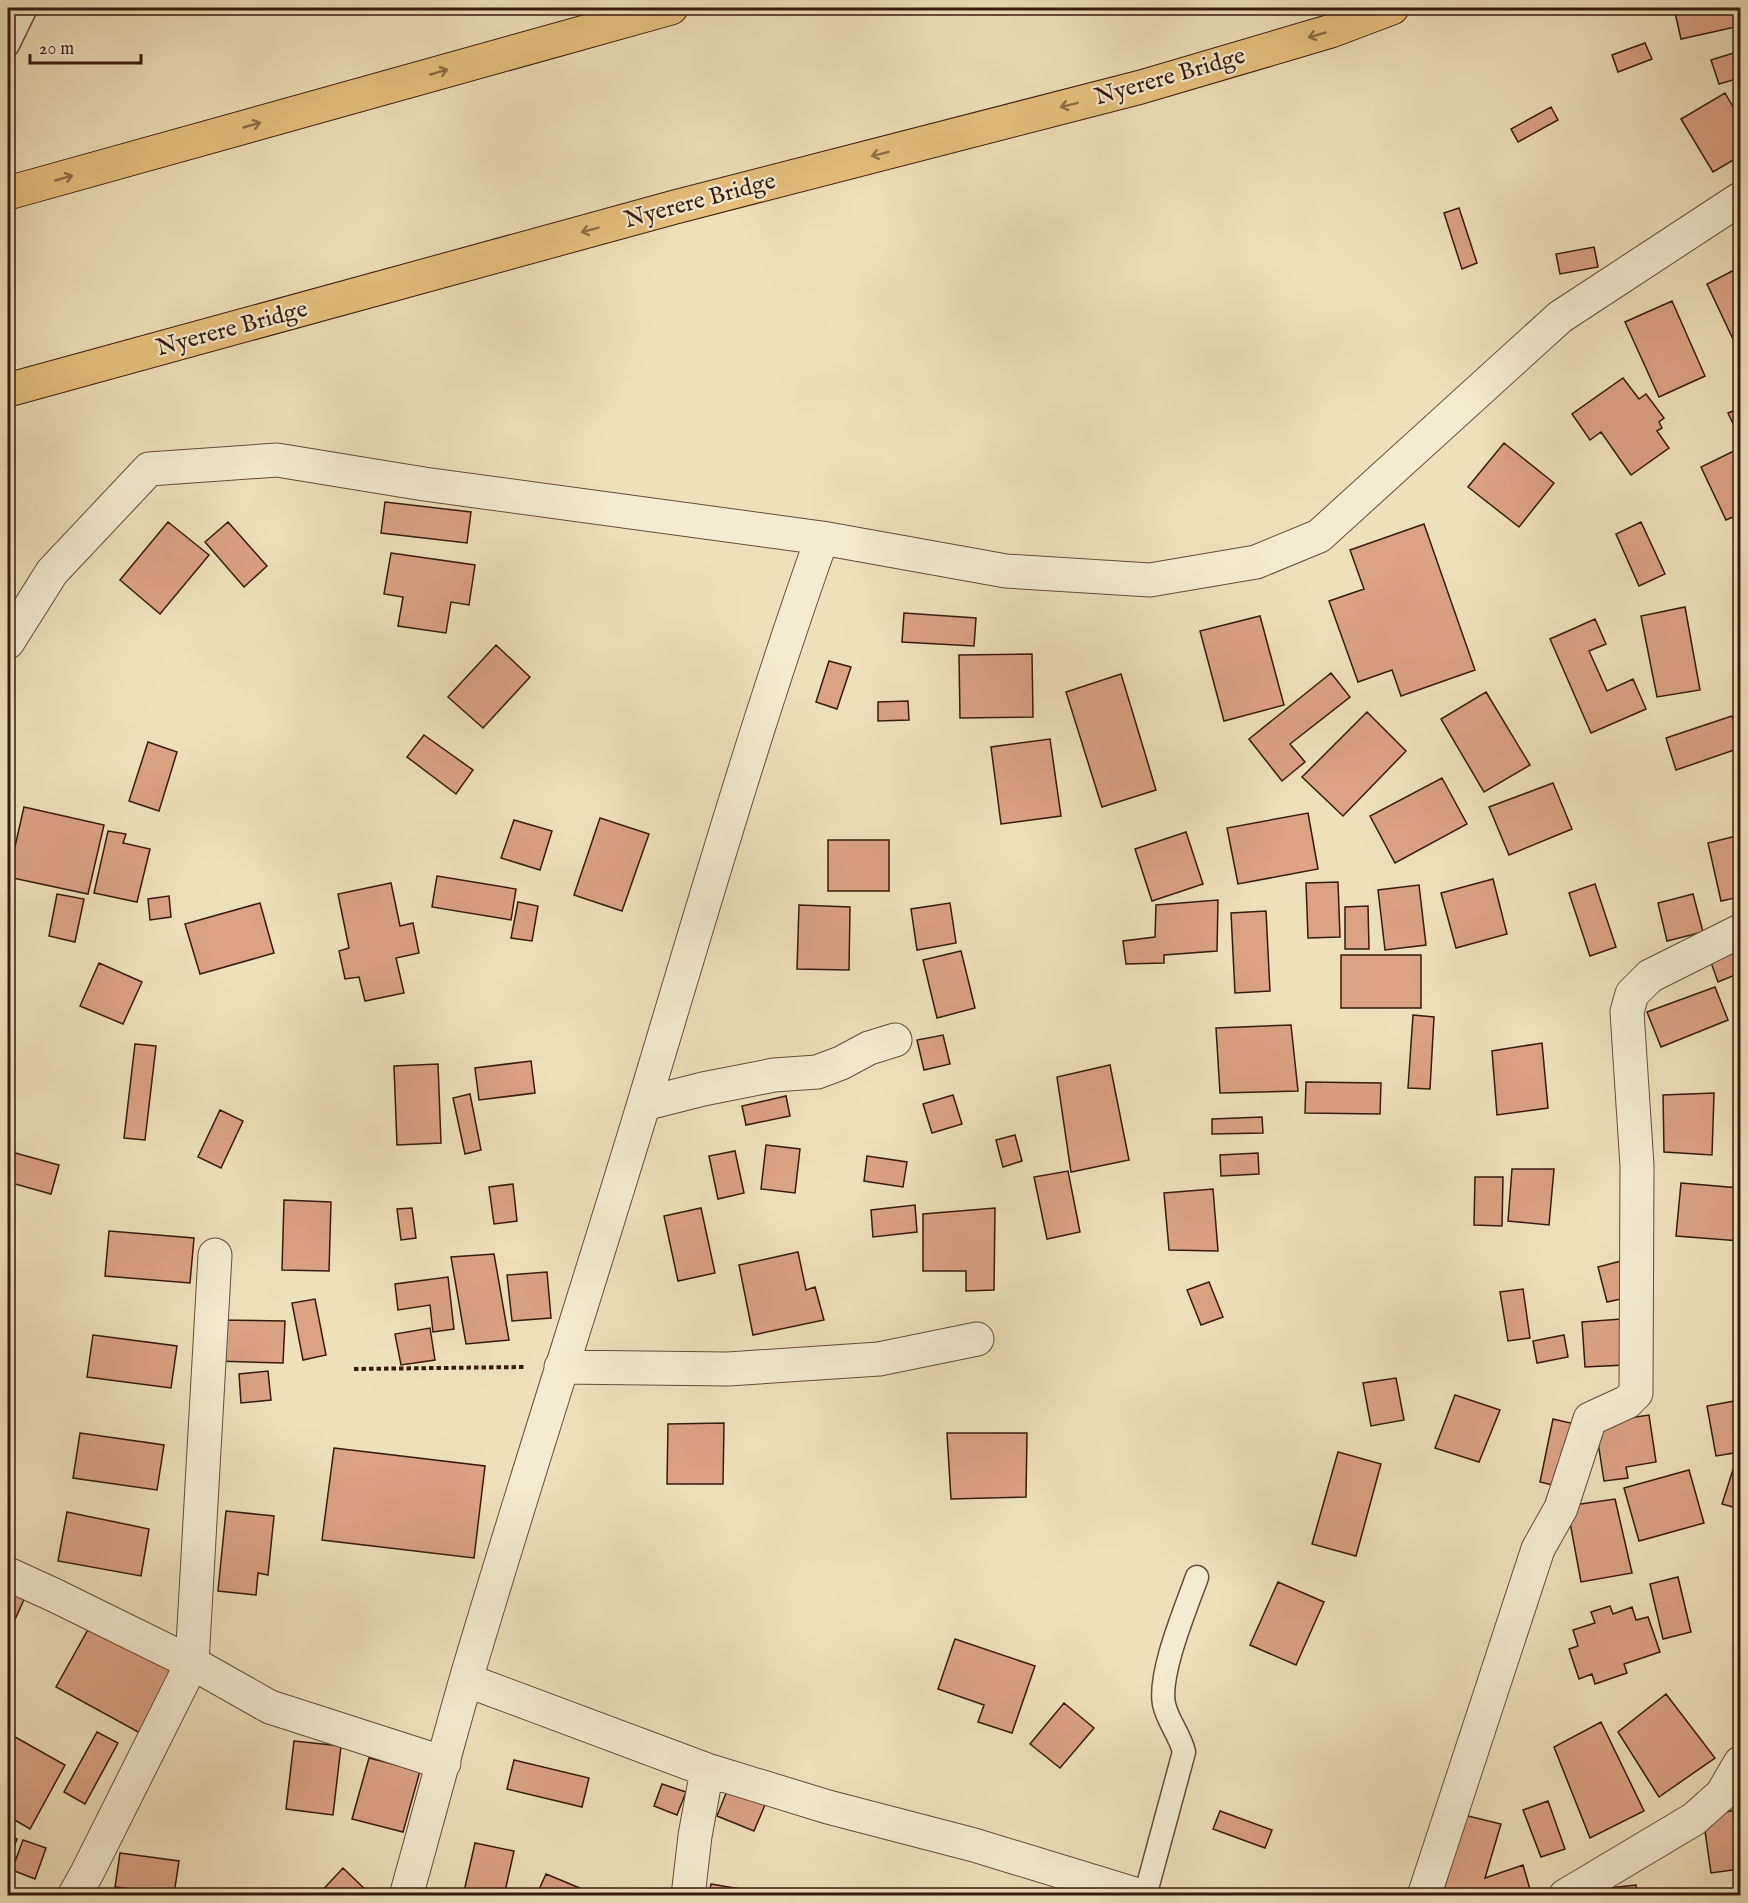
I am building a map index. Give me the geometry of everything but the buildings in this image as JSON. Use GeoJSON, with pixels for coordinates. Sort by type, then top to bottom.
{"type":"FeatureCollection","features":[{"type":"Feature","properties":{"kind":"main road"},"geometry":{"type":"LineString","coordinates":[[8,193],[671,8]]}},
{"type":"Feature","properties":{"kind":"main road","name":"Nyerere Bridge"},"geometry":{"type":"LineString","coordinates":[[8,390],[675,207],[1141,87],[1331,31],[1392,8]]}},
{"type":"Feature","properties":{"kind":"street"},"geometry":{"type":"LineString","coordinates":[[8,642],[52,572],[149,469],[277,460],[434,485],[822,538],[1006,571],[1150,580],[1256,562],[1319,536],[1560,317],[1740,199]]}},
{"type":"Feature","properties":{"kind":"street"},"geometry":{"type":"LineString","coordinates":[[406,1896],[466,1680],[644,1104],[723,836],[786,638],[822,538]]}},
{"type":"Feature","properties":{"kind":"street"},"geometry":{"type":"LineString","coordinates":[[1424,1896],[1538,1549],[1561,1508],[1590,1419],[1627,1402],[1636,1393],[1637,1166],[1627,1012],[1632,994],[1650,976],[1740,931]]}},
{"type":"Feature","properties":{"kind":"street"},"geometry":{"type":"LineString","coordinates":[[644,1104],[774,1075],[817,1072],[841,1063],[869,1048],[895,1040]]}},
{"type":"Feature","properties":{"kind":"street"},"geometry":{"type":"LineString","coordinates":[[74,1896],[192,1663],[215,1255]]}},
{"type":"Feature","properties":{"kind":"street"},"geometry":{"type":"LineString","coordinates":[[561,1367],[728,1369],[879,1359],[977,1339]]}},
{"type":"Feature","properties":{"kind":"street"},"geometry":{"type":"LineString","coordinates":[[8,1574],[192,1663],[270,1707],[444,1763]]}},
{"type":"Feature","properties":{"kind":"street"},"geometry":{"type":"LineString","coordinates":[[466,1680],[707,1770],[828,1807],[974,1845],[1143,1896]]}},
{"type":"Feature","properties":{"kind":"street"},"geometry":{"type":"LineString","coordinates":[[1566,1896],[1695,1819],[1722,1794],[1740,1763]]}},
{"type":"Feature","properties":{"kind":"street"},"geometry":{"type":"LineString","coordinates":[[688,1896],[695,1836],[707,1770]]}},
{"type":"Feature","properties":{"kind":"lane"},"geometry":{"type":"LineString","coordinates":[[8,45],[26,8]]}},
{"type":"Feature","properties":{"kind":"lane"},"geometry":{"type":"LineString","coordinates":[[1143,1896],[1184,1752],[1181,1739],[1165,1707],[1163,1692],[1166,1672],[1197,1577]]}},
{"type":"Feature","properties":{"kind":"path"},"geometry":{"type":"LineString","coordinates":[[354,1369],[561,1367]]}}]}
